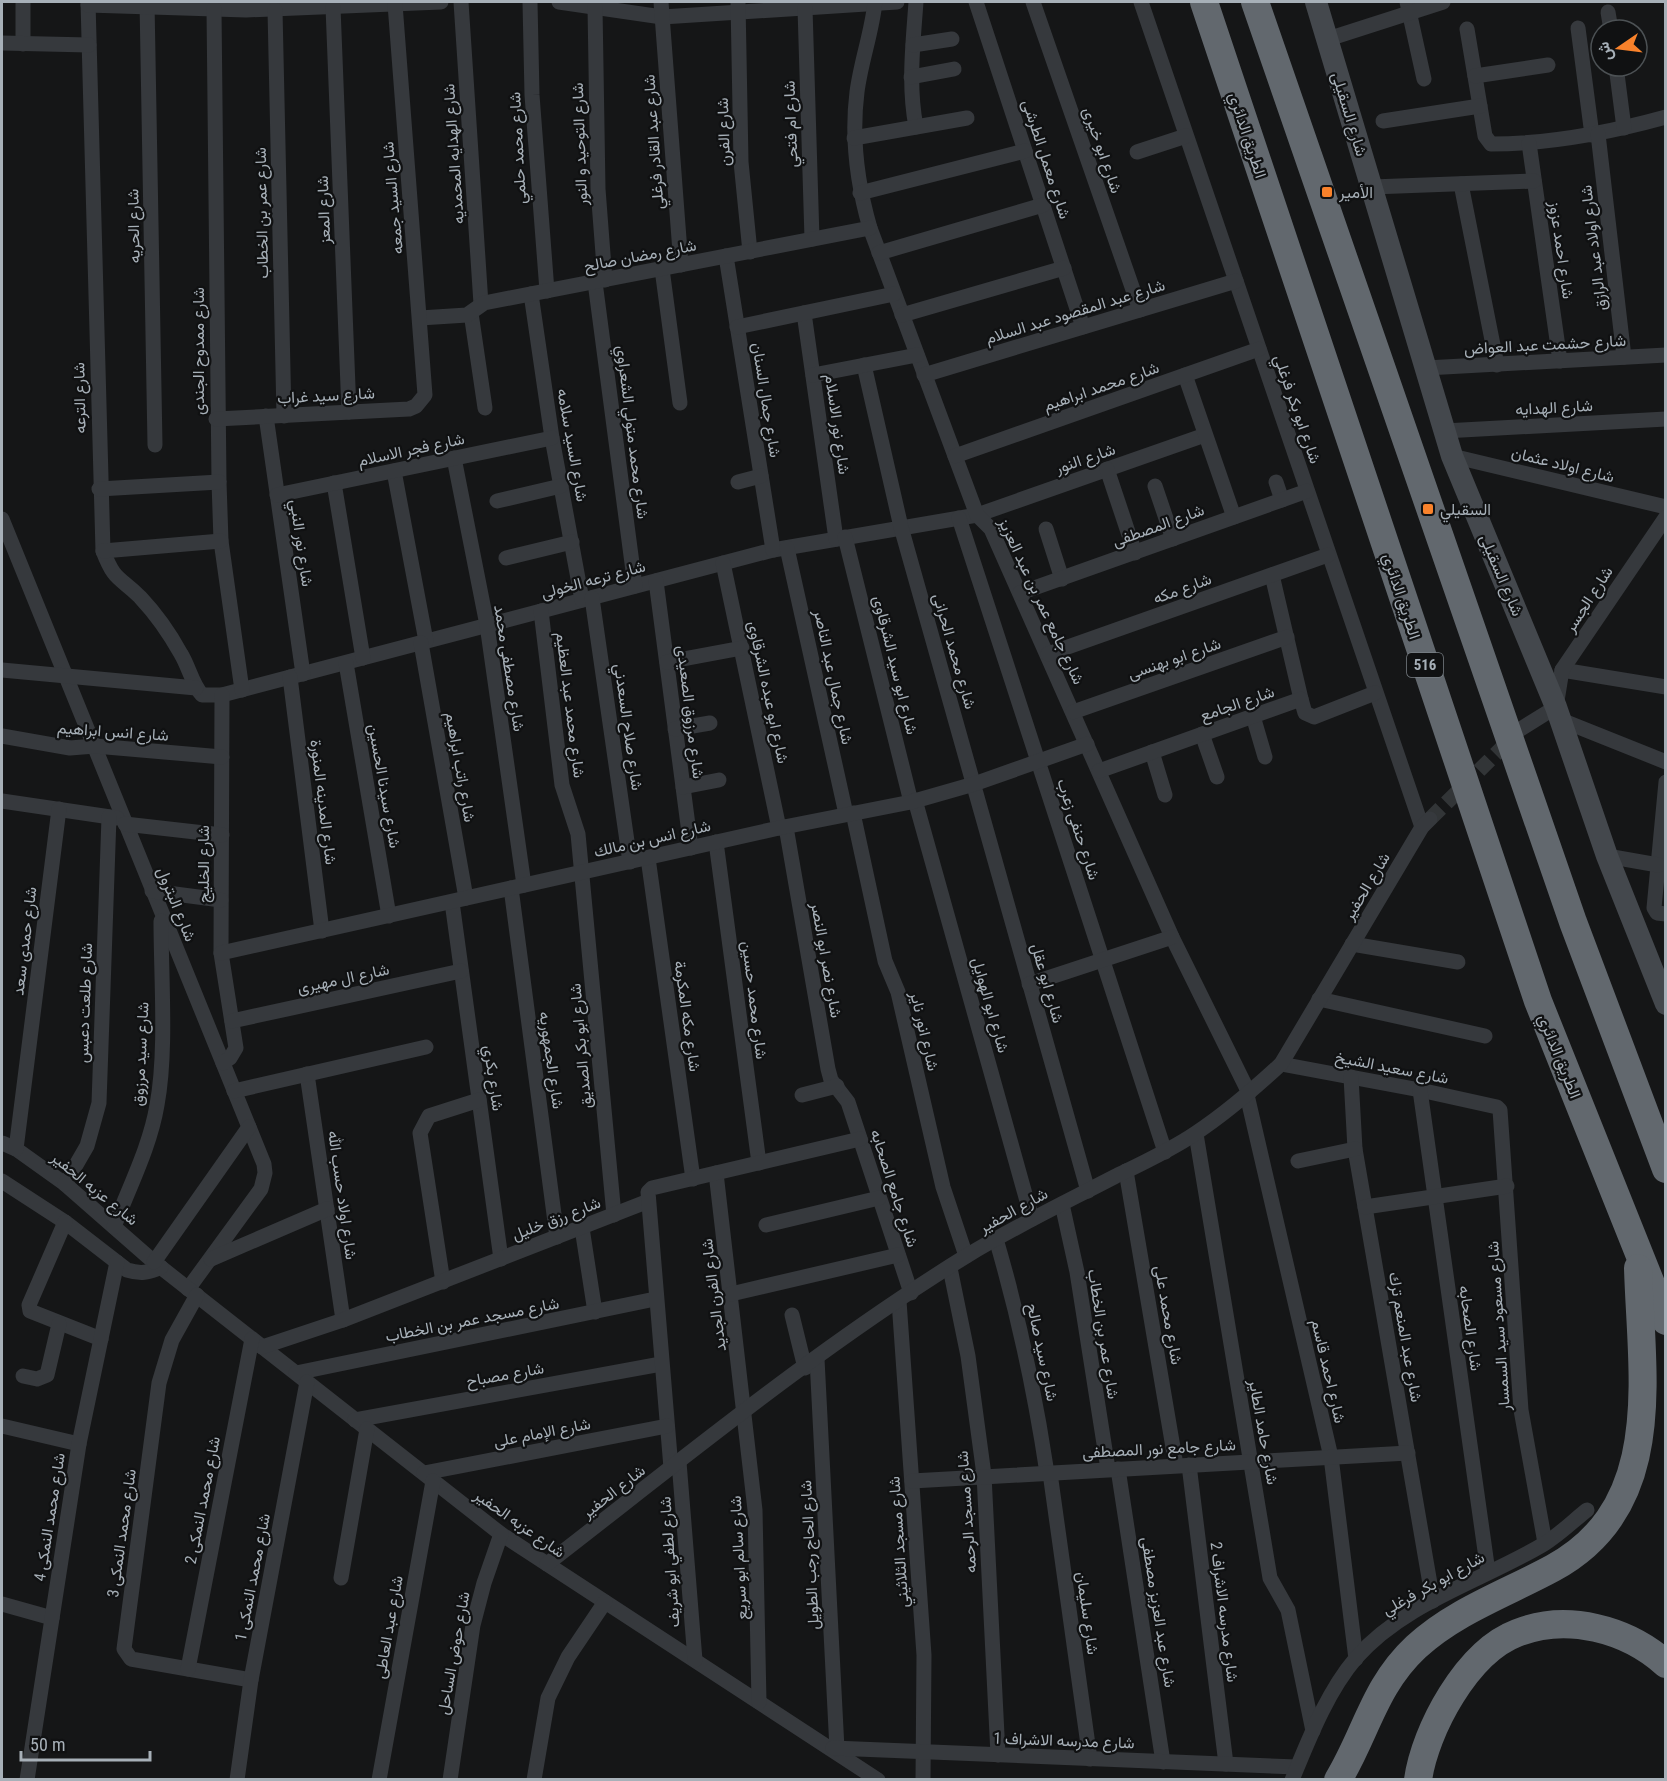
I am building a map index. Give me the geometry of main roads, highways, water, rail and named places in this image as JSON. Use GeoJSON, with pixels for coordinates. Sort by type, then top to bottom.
{"type":"FeatureCollection","features":[{"type":"Feature","properties":{"kind":"highway","name":"الطريق الدائري"},"geometry":{"type":"LineString","coordinates":[[1204,2],[1538,1001],[1665,1321]]}},
{"type":"Feature","properties":{"kind":"highway"},"geometry":{"type":"LineString","coordinates":[[1255,2],[1573,922],[1665,1169]]}},
{"type":"Feature","properties":{"kind":"highway"},"geometry":{"type":"LineString","coordinates":[[1338,1779],[1349,1761],[1377,1696],[1414,1648],[1453,1619],[1572,1556],[1601,1529],[1623,1496],[1636,1463],[1641,1429],[1637,1248]]}},
{"type":"Feature","properties":{"kind":"highway"},"geometry":{"type":"LineString","coordinates":[[1418,1779],[1431,1732],[1452,1694],[1480,1660],[1514,1634],[1562,1625],[1595,1628],[1629,1640],[1665,1664]]}},
{"type":"Feature","properties":{"kind":"tunnel"},"geometry":{"type":"LineString","coordinates":[[1430,819],[1513,737]]}},
{"type":"Feature","properties":{"kind":"place","name":"الأمير"},"geometry":{"type":"Point","coordinates":[1327,192]}},
{"type":"Feature","properties":{"kind":"place","name":"السقيلي"},"geometry":{"type":"Point","coordinates":[1428,509]}}]}
